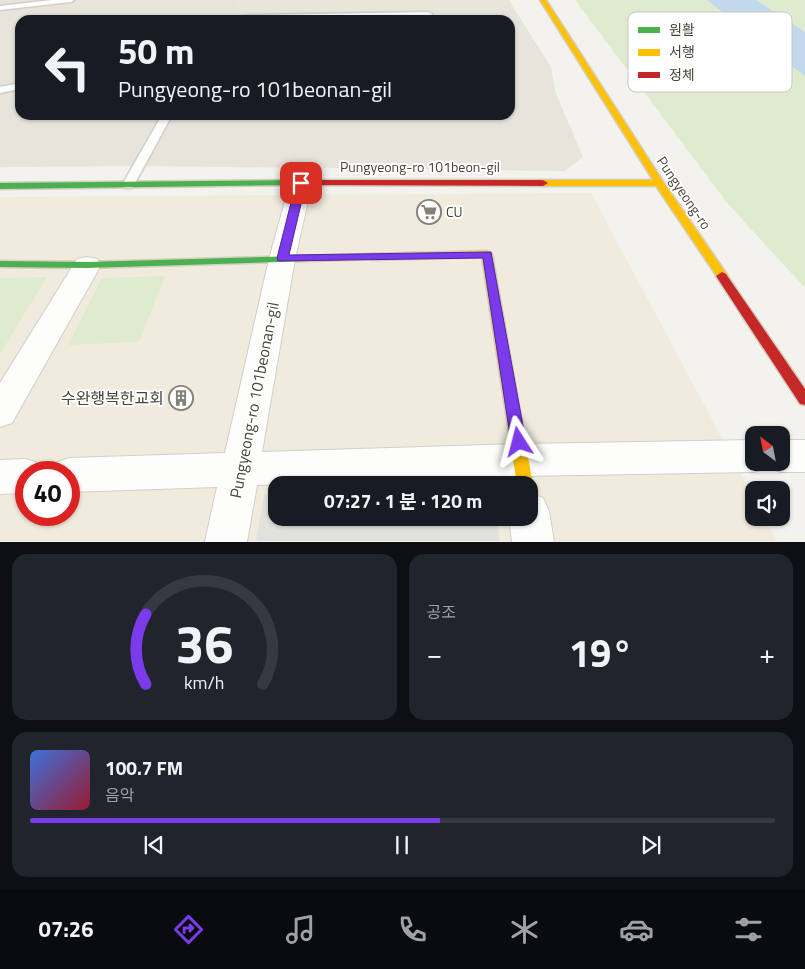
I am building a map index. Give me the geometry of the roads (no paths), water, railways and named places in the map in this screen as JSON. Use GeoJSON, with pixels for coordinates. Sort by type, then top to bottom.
{"type":"FeatureCollection","features":[{"type":"Feature","properties":{"kind":"street","name":"Pungyeong-ro"},"geometry":{"type":"LineString","coordinates":[[543,0],[659,183],[805,400]]}},
{"type":"Feature","properties":{"kind":"street","name":"Pungyeong-ro 101beon-gil"},"geometry":{"type":"LineString","coordinates":[[0,186],[301,183],[659,183]]}},
{"type":"Feature","properties":{"kind":"street","name":"Pungyeong-ro 101beonan-gil"},"geometry":{"type":"LineString","coordinates":[[226,542],[282,258],[301,183]]}},
{"type":"Feature","properties":{"kind":"street"},"geometry":{"type":"LineString","coordinates":[[0,264],[87,264],[488,254],[524,473]]}},
{"type":"Feature","properties":{"kind":"street"},"geometry":{"type":"LineString","coordinates":[[0,413],[87,264]]}},
{"type":"Feature","properties":{"kind":"street"},"geometry":{"type":"LineString","coordinates":[[790,456],[805,456]]}},
{"type":"Feature","properties":{"kind":"street"},"geometry":{"type":"LineString","coordinates":[[80,475],[241,469],[524,473],[745,457]]}},
{"type":"Feature","properties":{"kind":"street"},"geometry":{"type":"LineString","coordinates":[[0,477],[15,476]]}},
{"type":"Feature","properties":{"kind":"street"},"geometry":{"type":"LineString","coordinates":[[531,526],[533,542]]}},
{"type":"Feature","properties":{"kind":"lane"},"geometry":{"type":"LineString","coordinates":[[0,8],[71,0]]}},
{"type":"Feature","properties":{"kind":"lane"},"geometry":{"type":"LineString","coordinates":[[369,15],[428,14]]}},
{"type":"Feature","properties":{"kind":"lane"},"geometry":{"type":"LineString","coordinates":[[0,90],[15,87]]}},
{"type":"Feature","properties":{"kind":"lane"},"geometry":{"type":"LineString","coordinates":[[128,184],[140,166],[164,120]]}},
{"type":"Feature","properties":{"kind":"water"},"geometry":{"type":"Polygon","coordinates":[[[707,0],[756,0],[774,12],[722,12],[707,0]]]}},
{"type":"Feature","properties":{"kind":"water"},"geometry":{"type":"Polygon","coordinates":[[[792,24],[805,32],[805,76],[792,66],[792,24]]]}},
{"type":"Feature","properties":{"kind":"place","name":"CU"},"geometry":{"type":"Point","coordinates":[429,212]}},
{"type":"Feature","properties":{"kind":"place","name":"수완행복한교회"},"geometry":{"type":"Point","coordinates":[181,398]}}]}
